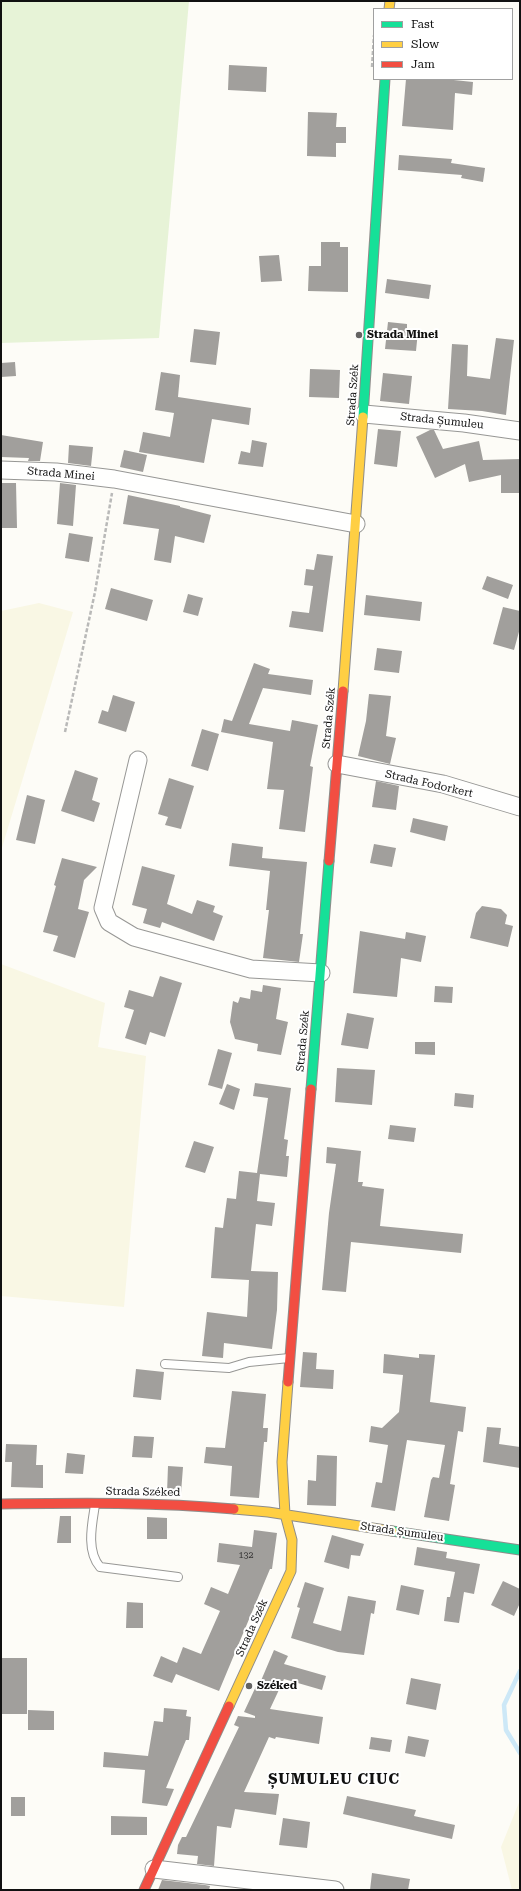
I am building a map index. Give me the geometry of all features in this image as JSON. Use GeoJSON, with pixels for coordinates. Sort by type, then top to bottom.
{"type":"FeatureCollection","features":[{"type":"Feature","properties":{"kind":"street","name":"Strada Szék"},"geometry":{"type":"LineString","coordinates":[[144,1890],[291,1571],[292,1540],[285,1514],[282,1462],[356,524],[384,80]]}},
{"type":"Feature","properties":{"kind":"street","name":"Strada Șumuleu"},"geometry":{"type":"LineString","coordinates":[[364,414],[464,423],[520,431]]}},
{"type":"Feature","properties":{"kind":"street","name":"Strada Minei"},"geometry":{"type":"LineString","coordinates":[[1,470],[56,472],[114,479],[356,524]]}},
{"type":"Feature","properties":{"kind":"street"},"geometry":{"type":"LineString","coordinates":[[138,760],[103,908],[109,922],[134,937],[251,969],[321,973]]}},
{"type":"Feature","properties":{"kind":"street","name":"Strada Fodorkert"},"geometry":{"type":"LineString","coordinates":[[337,764],[443,784],[520,807]]}},
{"type":"Feature","properties":{"kind":"street","name":"Strada Széked"},"geometry":{"type":"LineString","coordinates":[[1,1504],[95,1503],[200,1506],[285,1514]]}},
{"type":"Feature","properties":{"kind":"street","name":"Strada Șumuleu"},"geometry":{"type":"LineString","coordinates":[[285,1514],[520,1550]]}},
{"type":"Feature","properties":{"kind":"street"},"geometry":{"type":"LineString","coordinates":[[154,1869],[335,1890]]}},
{"type":"Feature","properties":{"kind":"lane"},"geometry":{"type":"LineString","coordinates":[[165,1364],[229,1368],[249,1362],[290,1358]]}},
{"type":"Feature","properties":{"kind":"lane"},"geometry":{"type":"LineString","coordinates":[[95,1503],[91,1535],[93,1555],[95,1562],[100,1567],[178,1577]]}},
{"type":"Feature","properties":{"kind":"path"},"geometry":{"type":"LineString","coordinates":[[65,732],[95,592],[114,479]]}},
{"type":"Feature","properties":{"kind":"shaded area"},"geometry":{"type":"Polygon","coordinates":[[[39,603],[73,612],[1,851],[1,611],[39,603]]]}},
{"type":"Feature","properties":{"kind":"shaded area"},"geometry":{"type":"Polygon","coordinates":[[[1,964],[105,1003],[98,1047],[146,1056],[124,1307],[1,1296],[1,964]]]}},
{"type":"Feature","properties":{"kind":"shaded area"},"geometry":{"type":"Polygon","coordinates":[[[520,1800],[520,1890],[512,1890],[501,1847],[520,1800]]]}},
{"type":"Feature","properties":{"kind":"green space"},"geometry":{"type":"Polygon","coordinates":[[[1,1],[189,1],[159,338],[1,343],[1,1]]]}},
{"type":"Feature","properties":{"kind":"building"},"geometry":{"type":"Polygon","coordinates":[[[229,65],[267,67],[266,92],[228,90],[229,65]]]}},
{"type":"Feature","properties":{"kind":"building"},"geometry":{"type":"Polygon","coordinates":[[[406,80],[454,80],[473,82],[472,95],[455,93],[453,130],[402,126],[406,80]]]}},
{"type":"Feature","properties":{"kind":"building"},"geometry":{"type":"Polygon","coordinates":[[[308,112],[337,113],[336,127],[346,127],[346,143],[336,143],[336,157],[307,156],[308,112]]]}},
{"type":"Feature","properties":{"kind":"building"},"geometry":{"type":"Polygon","coordinates":[[[399,155],[452,159],[451,163],[485,168],[483,182],[461,178],[462,175],[398,170],[399,155]]]}},
{"type":"Feature","properties":{"kind":"building"},"geometry":{"type":"Polygon","coordinates":[[[321,242],[340,242],[340,247],[348,247],[348,292],[308,291],[309,266],[321,266],[321,242]]]}},
{"type":"Feature","properties":{"kind":"building"},"geometry":{"type":"Polygon","coordinates":[[[279,255],[282,281],[261,282],[259,256],[279,255]]]}},
{"type":"Feature","properties":{"kind":"building"},"geometry":{"type":"Polygon","coordinates":[[[387,279],[431,285],[429,299],[385,293],[387,279]]]}},
{"type":"Feature","properties":{"kind":"building"},"geometry":{"type":"Polygon","coordinates":[[[388,322],[407,324],[407,330],[418,331],[416,351],[385,349],[388,322]]]}},
{"type":"Feature","properties":{"kind":"building"},"geometry":{"type":"Polygon","coordinates":[[[194,329],[220,332],[216,365],[190,362],[194,329]]]}},
{"type":"Feature","properties":{"kind":"building"},"geometry":{"type":"Polygon","coordinates":[[[496,338],[514,340],[506,415],[482,411],[448,409],[452,344],[468,345],[467,376],[490,379],[496,338]]]}},
{"type":"Feature","properties":{"kind":"building"},"geometry":{"type":"Polygon","coordinates":[[[15,362],[16,376],[1,377],[1,363],[15,362]]]}},
{"type":"Feature","properties":{"kind":"building"},"geometry":{"type":"Polygon","coordinates":[[[310,369],[340,370],[339,398],[309,397],[310,369]]]}},
{"type":"Feature","properties":{"kind":"building"},"geometry":{"type":"Polygon","coordinates":[[[161,372],[180,375],[178,397],[251,408],[249,425],[212,419],[204,463],[139,452],[143,432],[170,437],[174,413],[155,410],[161,372]]]}},
{"type":"Feature","properties":{"kind":"building"},"geometry":{"type":"Polygon","coordinates":[[[383,373],[412,376],[409,404],[380,401],[383,373]]]}},
{"type":"Feature","properties":{"kind":"building"},"geometry":{"type":"Polygon","coordinates":[[[378,429],[401,431],[397,467],[374,464],[378,429]]]}},
{"type":"Feature","properties":{"kind":"building"},"geometry":{"type":"Polygon","coordinates":[[[430,430],[434,430],[443,449],[479,441],[483,460],[520,459],[520,493],[501,493],[501,475],[469,482],[465,464],[435,478],[416,437],[430,430]]]}},
{"type":"Feature","properties":{"kind":"building"},"geometry":{"type":"Polygon","coordinates":[[[1,435],[43,442],[40,461],[28,461],[29,458],[1,457],[1,435]]]}},
{"type":"Feature","properties":{"kind":"building"},"geometry":{"type":"Polygon","coordinates":[[[252,440],[267,443],[263,467],[238,464],[241,451],[250,453],[252,440]]]}},
{"type":"Feature","properties":{"kind":"building"},"geometry":{"type":"Polygon","coordinates":[[[69,445],[93,447],[91,466],[68,463],[69,445]]]}},
{"type":"Feature","properties":{"kind":"building"},"geometry":{"type":"Polygon","coordinates":[[[124,450],[147,455],[143,472],[120,467],[124,450]]]}},
{"type":"Feature","properties":{"kind":"building"},"geometry":{"type":"Polygon","coordinates":[[[1,483],[16,483],[17,528],[2,528],[1,483]]]}},
{"type":"Feature","properties":{"kind":"building"},"geometry":{"type":"Polygon","coordinates":[[[60,483],[76,485],[73,526],[57,524],[60,483]]]}},
{"type":"Feature","properties":{"kind":"building"},"geometry":{"type":"Polygon","coordinates":[[[128,495],[180,506],[211,515],[204,543],[175,536],[171,563],[154,560],[159,529],[123,524],[128,495]]]}},
{"type":"Feature","properties":{"kind":"building"},"geometry":{"type":"Polygon","coordinates":[[[69,533],[93,537],[89,562],[65,558],[69,533]]]}},
{"type":"Feature","properties":{"kind":"building"},"geometry":{"type":"Polygon","coordinates":[[[317,554],[333,556],[323,632],[289,627],[292,611],[309,613],[313,586],[304,585],[306,569],[314,570],[317,554]]]}},
{"type":"Feature","properties":{"kind":"building"},"geometry":{"type":"Polygon","coordinates":[[[487,576],[513,585],[508,599],[482,589],[487,576]]]}},
{"type":"Feature","properties":{"kind":"building"},"geometry":{"type":"Polygon","coordinates":[[[111,588],[153,600],[147,621],[105,609],[111,588]]]}},
{"type":"Feature","properties":{"kind":"building"},"geometry":{"type":"Polygon","coordinates":[[[188,594],[203,598],[198,616],[183,612],[188,594]]]}},
{"type":"Feature","properties":{"kind":"building"},"geometry":{"type":"Polygon","coordinates":[[[366,595],[422,602],[420,621],[364,615],[366,595]]]}},
{"type":"Feature","properties":{"kind":"building"},"geometry":{"type":"Polygon","coordinates":[[[503,607],[520,611],[520,628],[514,650],[493,644],[503,607]]]}},
{"type":"Feature","properties":{"kind":"building"},"geometry":{"type":"Polygon","coordinates":[[[377,648],[402,651],[399,673],[374,670],[377,648]]]}},
{"type":"Feature","properties":{"kind":"building"},"geometry":{"type":"Polygon","coordinates":[[[254,663],[270,669],[268,674],[313,680],[311,695],[263,688],[249,724],[290,731],[292,720],[318,725],[310,766],[313,767],[305,832],[279,829],[284,790],[267,789],[273,742],[221,732],[224,719],[232,721],[254,663]]]}},
{"type":"Feature","properties":{"kind":"building"},"geometry":{"type":"Polygon","coordinates":[[[369,694],[391,696],[386,736],[396,738],[390,764],[358,756],[366,721],[369,694]]]}},
{"type":"Feature","properties":{"kind":"building"},"geometry":{"type":"Polygon","coordinates":[[[113,695],[135,702],[126,732],[98,723],[102,710],[108,712],[113,695]]]}},
{"type":"Feature","properties":{"kind":"building"},"geometry":{"type":"Polygon","coordinates":[[[202,729],[219,734],[208,771],[191,766],[202,729]]]}},
{"type":"Feature","properties":{"kind":"building"},"geometry":{"type":"Polygon","coordinates":[[[75,770],[98,778],[92,800],[100,803],[94,822],[61,811],[75,770]]]}},
{"type":"Feature","properties":{"kind":"building"},"geometry":{"type":"Polygon","coordinates":[[[169,778],[194,786],[181,829],[165,825],[168,817],[158,814],[169,778]]]}},
{"type":"Feature","properties":{"kind":"building"},"geometry":{"type":"Polygon","coordinates":[[[376,781],[399,786],[396,810],[372,807],[376,781]]]}},
{"type":"Feature","properties":{"kind":"building"},"geometry":{"type":"Polygon","coordinates":[[[27,795],[45,800],[35,844],[16,840],[27,795]]]}},
{"type":"Feature","properties":{"kind":"building"},"geometry":{"type":"Polygon","coordinates":[[[413,818],[448,826],[445,841],[410,832],[413,818]]]}},
{"type":"Feature","properties":{"kind":"building"},"geometry":{"type":"Polygon","coordinates":[[[232,843],[263,847],[262,858],[307,862],[300,934],[303,934],[299,962],[263,958],[269,910],[266,910],[270,871],[229,866],[232,843]]]}},
{"type":"Feature","properties":{"kind":"building"},"geometry":{"type":"Polygon","coordinates":[[[374,844],[396,848],[392,867],[370,863],[374,844]]]}},
{"type":"Feature","properties":{"kind":"building"},"geometry":{"type":"Polygon","coordinates":[[[62,858],[97,867],[84,880],[78,909],[89,912],[75,958],[53,951],[58,936],[43,932],[62,858]]]}},
{"type":"Feature","properties":{"kind":"building"},"geometry":{"type":"Polygon","coordinates":[[[142,866],[175,875],[167,904],[192,914],[197,900],[215,906],[213,912],[223,916],[214,941],[162,922],[160,928],[143,923],[147,909],[132,905],[142,866]]]}},
{"type":"Feature","properties":{"kind":"building"},"geometry":{"type":"Polygon","coordinates":[[[482,906],[501,909],[507,915],[505,924],[513,926],[508,947],[470,938],[476,913],[482,906]]]}},
{"type":"Feature","properties":{"kind":"building"},"geometry":{"type":"Polygon","coordinates":[[[360,931],[405,939],[406,932],[426,936],[421,962],[401,958],[397,997],[353,993],[360,931]]]}},
{"type":"Feature","properties":{"kind":"building"},"geometry":{"type":"Polygon","coordinates":[[[160,976],[182,983],[165,1037],[150,1032],[146,1045],[125,1038],[134,1010],[124,1007],[129,990],[153,997],[160,976]]]}},
{"type":"Feature","properties":{"kind":"building"},"geometry":{"type":"Polygon","coordinates":[[[263,985],[281,988],[276,1019],[288,1022],[281,1055],[257,1051],[258,1044],[235,1039],[230,1022],[233,1001],[238,1003],[240,997],[250,999],[251,990],[262,992],[263,985]]]}},
{"type":"Feature","properties":{"kind":"building"},"geometry":{"type":"Polygon","coordinates":[[[435,986],[453,987],[452,1003],[434,1002],[435,986]]]}},
{"type":"Feature","properties":{"kind":"building"},"geometry":{"type":"Polygon","coordinates":[[[347,1013],[374,1018],[368,1049],[341,1045],[347,1013]]]}},
{"type":"Feature","properties":{"kind":"building"},"geometry":{"type":"Polygon","coordinates":[[[415,1042],[435,1042],[435,1055],[415,1054],[415,1042]]]}},
{"type":"Feature","properties":{"kind":"building"},"geometry":{"type":"Polygon","coordinates":[[[218,1049],[232,1053],[222,1089],[208,1085],[218,1049]]]}},
{"type":"Feature","properties":{"kind":"building"},"geometry":{"type":"Polygon","coordinates":[[[337,1068],[375,1070],[372,1105],[335,1102],[337,1068]]]}},
{"type":"Feature","properties":{"kind":"building"},"geometry":{"type":"Polygon","coordinates":[[[255,1083],[291,1088],[284,1139],[288,1140],[286,1156],[289,1156],[287,1177],[260,1174],[257,1201],[275,1203],[272,1226],[256,1224],[251,1271],[278,1272],[277,1310],[272,1349],[224,1343],[223,1358],[202,1356],[207,1312],[247,1317],[249,1280],[211,1278],[215,1227],[223,1228],[227,1198],[236,1199],[239,1171],[257,1173],[268,1098],[253,1096],[255,1083]]]}},
{"type":"Feature","properties":{"kind":"building"},"geometry":{"type":"Polygon","coordinates":[[[227,1084],[240,1089],[234,1110],[219,1104],[227,1084]]]}},
{"type":"Feature","properties":{"kind":"building"},"geometry":{"type":"Polygon","coordinates":[[[455,1093],[474,1095],[473,1108],[454,1106],[455,1093]]]}},
{"type":"Feature","properties":{"kind":"building"},"geometry":{"type":"Polygon","coordinates":[[[390,1125],[416,1128],[414,1142],[388,1139],[390,1125]]]}},
{"type":"Feature","properties":{"kind":"building"},"geometry":{"type":"Polygon","coordinates":[[[194,1141],[214,1147],[205,1173],[185,1167],[194,1141]]]}},
{"type":"Feature","properties":{"kind":"building"},"geometry":{"type":"Polygon","coordinates":[[[327,1147],[361,1151],[358,1182],[363,1182],[362,1186],[384,1189],[380,1226],[463,1234],[461,1253],[351,1242],[346,1292],[322,1290],[329,1213],[336,1164],[326,1163],[327,1147]]]}},
{"type":"Feature","properties":{"kind":"building"},"geometry":{"type":"Polygon","coordinates":[[[303,1352],[317,1353],[316,1369],[334,1370],[333,1389],[300,1387],[303,1352]]]}},
{"type":"Feature","properties":{"kind":"building"},"geometry":{"type":"Polygon","coordinates":[[[384,1354],[419,1358],[419,1354],[435,1355],[430,1402],[466,1407],[463,1432],[458,1431],[450,1484],[455,1485],[449,1521],[424,1517],[431,1480],[433,1477],[439,1478],[445,1445],[407,1440],[395,1511],[371,1507],[376,1482],[382,1483],[388,1445],[369,1442],[371,1426],[382,1428],[399,1412],[403,1375],[383,1373],[384,1354]]]}},
{"type":"Feature","properties":{"kind":"building"},"geometry":{"type":"Polygon","coordinates":[[[136,1369],[164,1372],[161,1400],[133,1397],[136,1369]]]}},
{"type":"Feature","properties":{"kind":"building"},"geometry":{"type":"Polygon","coordinates":[[[232,1391],[266,1394],[263,1428],[268,1428],[267,1442],[264,1442],[259,1498],[230,1496],[232,1466],[204,1463],[206,1447],[225,1448],[232,1391]]]}},
{"type":"Feature","properties":{"kind":"building"},"geometry":{"type":"Polygon","coordinates":[[[487,1427],[501,1428],[499,1444],[520,1447],[520,1468],[483,1462],[487,1427]]]}},
{"type":"Feature","properties":{"kind":"building"},"geometry":{"type":"Polygon","coordinates":[[[134,1436],[154,1437],[152,1458],[132,1457],[134,1436]]]}},
{"type":"Feature","properties":{"kind":"building"},"geometry":{"type":"Polygon","coordinates":[[[6,1444],[37,1445],[36,1465],[43,1465],[43,1488],[11,1487],[12,1462],[5,1462],[6,1444]]]}},
{"type":"Feature","properties":{"kind":"building"},"geometry":{"type":"Polygon","coordinates":[[[67,1453],[85,1455],[83,1474],[65,1473],[67,1453]]]}},
{"type":"Feature","properties":{"kind":"building"},"geometry":{"type":"Polygon","coordinates":[[[317,1455],[337,1456],[336,1506],[307,1505],[308,1480],[316,1481],[317,1455]]]}},
{"type":"Feature","properties":{"kind":"building"},"geometry":{"type":"Polygon","coordinates":[[[168,1466],[183,1467],[181,1493],[167,1493],[168,1466]]]}},
{"type":"Feature","properties":{"kind":"building"},"geometry":{"type":"Polygon","coordinates":[[[60,1516],[71,1516],[71,1543],[57,1543],[60,1516]]]}},
{"type":"Feature","properties":{"kind":"building"},"geometry":{"type":"Polygon","coordinates":[[[147,1517],[167,1518],[167,1539],[147,1539],[147,1517]]]}},
{"type":"Feature","properties":{"kind":"building"},"geometry":{"type":"Polygon","coordinates":[[[254,1530],[277,1533],[272,1569],[270,1569],[219,1691],[176,1674],[172,1683],[153,1676],[161,1656],[177,1663],[183,1647],[201,1654],[220,1611],[204,1604],[211,1587],[228,1594],[240,1565],[217,1562],[219,1543],[252,1547],[254,1530]]]}},
{"type":"Feature","properties":{"kind":"building"},"geometry":{"type":"Polygon","coordinates":[[[332,1535],[364,1544],[360,1556],[351,1555],[349,1569],[324,1562],[332,1535]]]}},
{"type":"Feature","properties":{"kind":"building"},"geometry":{"type":"Polygon","coordinates":[[[417,1547],[447,1552],[446,1558],[480,1564],[474,1594],[464,1592],[459,1623],[444,1621],[447,1597],[450,1597],[455,1572],[414,1565],[417,1547]]]}},
{"type":"Feature","properties":{"kind":"building"},"geometry":{"type":"Polygon","coordinates":[[[503,1581],[520,1589],[520,1603],[514,1616],[491,1605],[503,1581]]]}},
{"type":"Feature","properties":{"kind":"building"},"geometry":{"type":"Polygon","coordinates":[[[305,1582],[324,1588],[313,1623],[341,1631],[348,1596],[376,1601],[374,1614],[371,1613],[364,1655],[338,1652],[291,1638],[300,1608],[297,1607],[305,1582]]]}},
{"type":"Feature","properties":{"kind":"building"},"geometry":{"type":"Polygon","coordinates":[[[401,1585],[424,1590],[419,1615],[396,1610],[401,1585]]]}},
{"type":"Feature","properties":{"kind":"building"},"geometry":{"type":"Polygon","coordinates":[[[127,1602],[143,1603],[143,1628],[126,1628],[127,1602]]]}},
{"type":"Feature","properties":{"kind":"building"},"geometry":{"type":"Polygon","coordinates":[[[274,1650],[288,1656],[284,1664],[326,1676],[322,1690],[284,1679],[270,1709],[323,1717],[319,1744],[269,1737],[244,1792],[279,1794],[276,1815],[235,1809],[231,1828],[217,1826],[214,1866],[197,1864],[198,1856],[177,1854],[178,1845],[182,1837],[186,1837],[239,1727],[234,1725],[238,1716],[255,1718],[255,1716],[244,1712],[258,1682],[260,1683],[274,1650]]]}},
{"type":"Feature","properties":{"kind":"building"},"geometry":{"type":"Polygon","coordinates":[[[1,1658],[27,1658],[27,1714],[1,1714],[1,1658]]]}},
{"type":"Feature","properties":{"kind":"building"},"geometry":{"type":"Polygon","coordinates":[[[411,1678],[441,1684],[436,1710],[406,1704],[411,1678]]]}},
{"type":"Feature","properties":{"kind":"building"},"geometry":{"type":"Polygon","coordinates":[[[164,1708],[187,1710],[186,1716],[191,1717],[189,1740],[186,1740],[166,1788],[174,1789],[167,1806],[142,1803],[145,1770],[103,1767],[104,1752],[148,1756],[154,1721],[163,1722],[164,1708]]]}},
{"type":"Feature","properties":{"kind":"building"},"geometry":{"type":"Polygon","coordinates":[[[28,1710],[54,1711],[54,1730],[28,1730],[28,1710]]]}},
{"type":"Feature","properties":{"kind":"building"},"geometry":{"type":"Polygon","coordinates":[[[408,1736],[429,1740],[425,1757],[405,1753],[408,1736]]]}},
{"type":"Feature","properties":{"kind":"building"},"geometry":{"type":"Polygon","coordinates":[[[371,1737],[392,1740],[390,1752],[369,1749],[371,1737]]]}},
{"type":"Feature","properties":{"kind":"building"},"geometry":{"type":"Polygon","coordinates":[[[347,1796],[416,1810],[414,1816],[455,1825],[452,1839],[343,1814],[347,1796]]]}},
{"type":"Feature","properties":{"kind":"building"},"geometry":{"type":"Polygon","coordinates":[[[11,1797],[25,1797],[25,1816],[11,1816],[11,1797]]]}},
{"type":"Feature","properties":{"kind":"building"},"geometry":{"type":"Polygon","coordinates":[[[111,1816],[147,1817],[147,1835],[111,1835],[111,1816]]]}},
{"type":"Feature","properties":{"kind":"building"},"geometry":{"type":"Polygon","coordinates":[[[283,1818],[310,1822],[307,1848],[279,1845],[283,1818]]]}},
{"type":"Feature","properties":{"kind":"building"},"geometry":{"type":"Polygon","coordinates":[[[372,1873],[410,1879],[408,1890],[370,1890],[372,1873]]]}},
{"type":"Feature","properties":{"kind":"building"},"geometry":{"type":"Polygon","coordinates":[[[162,1880],[210,1886],[209,1890],[158,1890],[162,1880]]]}},
{"type":"Feature","properties":{"kind":"waterway"},"geometry":{"type":"LineString","coordinates":[[520,1671],[504,1705],[506,1730],[520,1753]]}},
{"type":"Feature","properties":{"kind":"traffic: fast"},"geometry":{"type":"LineString","coordinates":[[363,417],[385,80]]}},
{"type":"Feature","properties":{"kind":"traffic: fast"},"geometry":{"type":"LineString","coordinates":[[311,1089],[329,861]]}},
{"type":"Feature","properties":{"kind":"traffic: fast"},"geometry":{"type":"LineString","coordinates":[[392,1531],[520,1550]]}},
{"type":"Feature","properties":{"kind":"traffic: slow"},"geometry":{"type":"LineString","coordinates":[[389,8],[390,1]]}},
{"type":"Feature","properties":{"kind":"traffic: slow"},"geometry":{"type":"LineString","coordinates":[[343,691],[363,417]]}},
{"type":"Feature","properties":{"kind":"traffic: slow"},"geometry":{"type":"LineString","coordinates":[[229,1706],[291,1571],[292,1540],[285,1514],[282,1462],[288,1382]]}},
{"type":"Feature","properties":{"kind":"traffic: slow"},"geometry":{"type":"LineString","coordinates":[[234,1509],[268,1512],[392,1531]]}},
{"type":"Feature","properties":{"kind":"traffic: jam"},"geometry":{"type":"LineString","coordinates":[[329,861],[343,691]]}},
{"type":"Feature","properties":{"kind":"traffic: jam"},"geometry":{"type":"LineString","coordinates":[[288,1382],[311,1089]]}},
{"type":"Feature","properties":{"kind":"traffic: jam"},"geometry":{"type":"LineString","coordinates":[[1,1504],[147,1504],[234,1509]]}},
{"type":"Feature","properties":{"kind":"traffic: jam"},"geometry":{"type":"LineString","coordinates":[[144,1890],[229,1706]]}},
{"type":"Feature","properties":{"kind":"place","name":"Strada Minei"},"geometry":{"type":"Point","coordinates":[359,335]}},
{"type":"Feature","properties":{"kind":"place","name":"Széked"},"geometry":{"type":"Point","coordinates":[249,1686]}},
{"type":"Feature","properties":{"kind":"district","name":"ȘUMULEU CIUC"},"geometry":{"type":"Point","coordinates":[334,1780]}}]}
